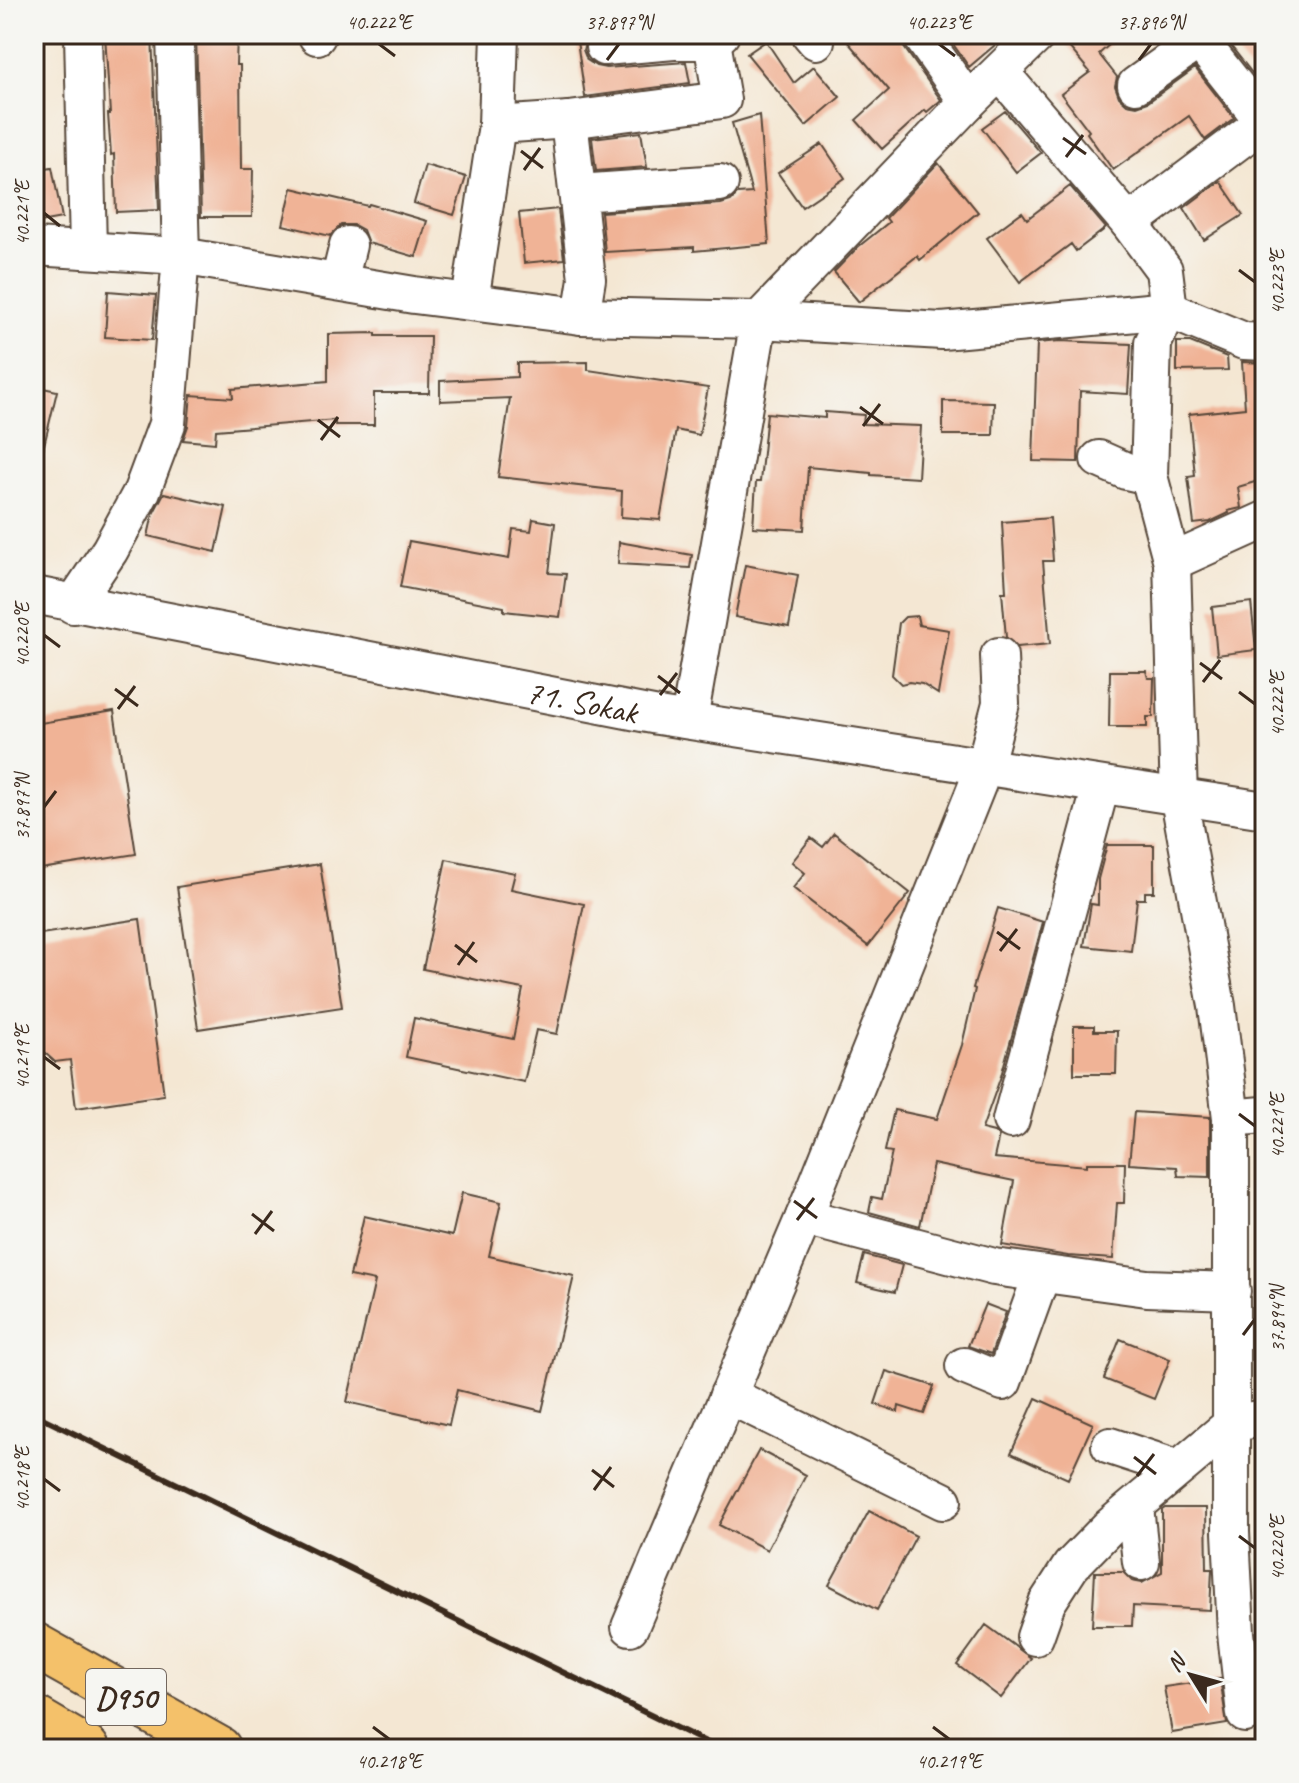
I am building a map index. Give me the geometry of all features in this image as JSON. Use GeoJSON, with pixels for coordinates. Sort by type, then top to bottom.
{"type":"FeatureCollection","features":[{"type":"Feature","properties":{"kind":"highway","name":"D950"},"geometry":{"type":"LineString","coordinates":[[34,1645],[219,1749]]}},
{"type":"Feature","properties":{"kind":"highway","name":"D950"},"geometry":{"type":"LineString","coordinates":[[34,1718],[87,1749]]}},
{"type":"Feature","properties":{"kind":"street"},"geometry":{"type":"LineString","coordinates":[[83,34],[88,249]]}},
{"type":"Feature","properties":{"kind":"street"},"geometry":{"type":"LineString","coordinates":[[73,605],[110,550],[142,491],[167,424],[181,256],[175,34]]}},
{"type":"Feature","properties":{"kind":"street"},"geometry":{"type":"LineString","coordinates":[[470,301],[497,125],[500,34]]}},
{"type":"Feature","properties":{"kind":"street"},"geometry":{"type":"LineString","coordinates":[[920,34],[968,102]]}},
{"type":"Feature","properties":{"kind":"street"},"geometry":{"type":"LineString","coordinates":[[689,720],[759,320],[1032,37]]}},
{"type":"Feature","properties":{"kind":"street"},"geometry":{"type":"LineString","coordinates":[[497,125],[569,120],[722,100],[717,38],[604,47]]}},
{"type":"Feature","properties":{"kind":"street"},"geometry":{"type":"LineString","coordinates":[[1129,223],[1264,121],[1204,38],[1136,85]]}},
{"type":"Feature","properties":{"kind":"street"},"geometry":{"type":"LineString","coordinates":[[1000,72],[1129,223],[1164,270],[1169,310],[1153,343],[1149,476],[1172,562],[1179,799],[1217,1006],[1247,1116],[1232,1291],[1249,1420],[1231,1532],[1236,1633],[1245,1714]]}},
{"type":"Feature","properties":{"kind":"street"},"geometry":{"type":"LineString","coordinates":[[569,120],[587,279],[581,316]]}},
{"type":"Feature","properties":{"kind":"street"},"geometry":{"type":"LineString","coordinates":[[578,193],[720,183]]}},
{"type":"Feature","properties":{"kind":"street"},"geometry":{"type":"LineString","coordinates":[[339,282],[348,245]]}},
{"type":"Feature","properties":{"kind":"street"},"geometry":{"type":"LineString","coordinates":[[34,247],[181,256],[581,316],[759,320],[942,331],[1169,310],[1244,341],[1265,342]]}},
{"type":"Feature","properties":{"kind":"street"},"geometry":{"type":"LineString","coordinates":[[1099,459],[1126,471],[1149,476]]}},
{"type":"Feature","properties":{"kind":"street"},"geometry":{"type":"LineString","coordinates":[[1172,562],[1265,520]]}},
{"type":"Feature","properties":{"kind":"street","name":"71. Sokak"},"geometry":{"type":"LineString","coordinates":[[34,595],[73,605],[689,720],[1179,799],[1265,810]]}},
{"type":"Feature","properties":{"kind":"street"},"geometry":{"type":"LineString","coordinates":[[630,1627],[804,1217],[984,768],[1001,703],[999,656]]}},
{"type":"Feature","properties":{"kind":"street"},"geometry":{"type":"LineString","coordinates":[[1011,1120],[1101,786]]}},
{"type":"Feature","properties":{"kind":"street"},"geometry":{"type":"LineString","coordinates":[[804,1217],[994,1267],[1147,1288],[1232,1291]]}},
{"type":"Feature","properties":{"kind":"street"},"geometry":{"type":"LineString","coordinates":[[964,1366],[1003,1382],[1042,1274]]}},
{"type":"Feature","properties":{"kind":"street"},"geometry":{"type":"LineString","coordinates":[[728,1395],[943,1501]]}},
{"type":"Feature","properties":{"kind":"street"},"geometry":{"type":"LineString","coordinates":[[1035,1637],[1047,1603],[1071,1566],[1108,1528],[1177,1468],[1249,1420]]}},
{"type":"Feature","properties":{"kind":"street"},"geometry":{"type":"LineString","coordinates":[[1110,1446],[1177,1468]]}},
{"type":"Feature","properties":{"kind":"street"},"geometry":{"type":"LineString","coordinates":[[1135,1507],[1141,1562]]}},
{"type":"Feature","properties":{"kind":"building"},"geometry":{"type":"Polygon","coordinates":[[[105,34],[152,34],[159,210],[116,212],[105,34]]]}},
{"type":"Feature","properties":{"kind":"building"},"geometry":{"type":"Polygon","coordinates":[[[196,34],[237,34],[241,169],[253,169],[252,217],[201,217],[196,34]]]}},
{"type":"Feature","properties":{"kind":"building"},"geometry":{"type":"Polygon","coordinates":[[[576,34],[588,34],[583,50],[587,60],[596,66],[606,68],[686,62],[690,83],[585,97],[576,34]]]}},
{"type":"Feature","properties":{"kind":"building"},"geometry":{"type":"Polygon","coordinates":[[[841,34],[899,34],[903,46],[941,100],[927,112],[925,110],[882,149],[856,120],[889,90],[841,34]]]}},
{"type":"Feature","properties":{"kind":"building"},"geometry":{"type":"Polygon","coordinates":[[[946,34],[1008,34],[969,67],[946,34]]]}},
{"type":"Feature","properties":{"kind":"building"},"geometry":{"type":"Polygon","coordinates":[[[1058,34],[1121,34],[1099,54],[1117,77],[1115,86],[1119,97],[1127,104],[1137,106],[1148,102],[1195,68],[1234,118],[1205,140],[1189,116],[1113,170],[1061,94],[1090,72],[1058,34]]]}},
{"type":"Feature","properties":{"kind":"building"},"geometry":{"type":"Polygon","coordinates":[[[1228,34],[1265,34],[1265,64],[1252,73],[1227,41],[1228,34]]]}},
{"type":"Feature","properties":{"kind":"building"},"geometry":{"type":"Polygon","coordinates":[[[766,41],[794,83],[814,66],[840,97],[806,126],[747,54],[766,41]]]}},
{"type":"Feature","properties":{"kind":"building"},"geometry":{"type":"Polygon","coordinates":[[[1005,111],[1041,153],[1016,172],[982,128],[1005,111]]]}},
{"type":"Feature","properties":{"kind":"building"},"geometry":{"type":"Polygon","coordinates":[[[759,115],[769,244],[694,251],[694,247],[605,252],[601,212],[721,204],[731,201],[737,194],[752,193],[732,123],[759,115]]]}},
{"type":"Feature","properties":{"kind":"building"},"geometry":{"type":"Polygon","coordinates":[[[641,132],[647,167],[596,171],[592,138],[641,132]]]}},
{"type":"Feature","properties":{"kind":"building"},"geometry":{"type":"Polygon","coordinates":[[[822,144],[845,178],[802,207],[778,173],[822,144]]]}},
{"type":"Feature","properties":{"kind":"building"},"geometry":{"type":"Polygon","coordinates":[[[938,163],[978,212],[920,260],[917,256],[859,302],[834,272],[889,222],[886,218],[938,163]]]}},
{"type":"Feature","properties":{"kind":"building"},"geometry":{"type":"Polygon","coordinates":[[[425,165],[466,177],[454,215],[414,203],[425,165]]]}},
{"type":"Feature","properties":{"kind":"building"},"geometry":{"type":"Polygon","coordinates":[[[52,167],[62,218],[34,223],[34,170],[52,167]]]}},
{"type":"Feature","properties":{"kind":"building"},"geometry":{"type":"Polygon","coordinates":[[[1220,181],[1243,215],[1204,240],[1184,208],[1220,181]]]}},
{"type":"Feature","properties":{"kind":"building"},"geometry":{"type":"Polygon","coordinates":[[[1070,186],[1106,228],[1076,251],[1071,244],[1020,282],[987,238],[1022,212],[1027,219],[1070,186]]]}},
{"type":"Feature","properties":{"kind":"building"},"geometry":{"type":"Polygon","coordinates":[[[292,188],[369,204],[427,221],[416,257],[368,243],[363,230],[354,225],[341,225],[330,236],[283,225],[292,188]]]}},
{"type":"Feature","properties":{"kind":"building"},"geometry":{"type":"Polygon","coordinates":[[[558,209],[564,259],[524,263],[519,213],[558,209]]]}},
{"type":"Feature","properties":{"kind":"building"},"geometry":{"type":"Polygon","coordinates":[[[108,291],[156,295],[152,340],[105,337],[108,291]]]}},
{"type":"Feature","properties":{"kind":"building"},"geometry":{"type":"Polygon","coordinates":[[[376,333],[376,336],[430,336],[429,393],[374,393],[374,425],[335,425],[335,420],[216,430],[215,443],[183,440],[188,426],[191,395],[233,398],[232,389],[328,381],[328,334],[376,333]]]}},
{"type":"Feature","properties":{"kind":"building"},"geometry":{"type":"Polygon","coordinates":[[[1177,342],[1190,342],[1227,357],[1228,370],[1177,371],[1177,342]]]}},
{"type":"Feature","properties":{"kind":"building"},"geometry":{"type":"Polygon","coordinates":[[[1037,343],[1131,344],[1128,394],[1080,391],[1078,462],[1033,461],[1037,343]]]}},
{"type":"Feature","properties":{"kind":"building"},"geometry":{"type":"Polygon","coordinates":[[[588,362],[588,370],[708,388],[699,435],[676,430],[660,520],[621,517],[622,491],[498,477],[510,398],[440,401],[440,381],[517,377],[517,363],[588,362]]]}},
{"type":"Feature","properties":{"kind":"building"},"geometry":{"type":"Polygon","coordinates":[[[1242,362],[1265,363],[1265,479],[1238,487],[1241,508],[1228,511],[1210,522],[1194,524],[1188,477],[1195,476],[1189,414],[1245,408],[1242,362]]]}},
{"type":"Feature","properties":{"kind":"building"},"geometry":{"type":"Polygon","coordinates":[[[34,386],[57,391],[42,454],[34,453],[34,386]]]}},
{"type":"Feature","properties":{"kind":"building"},"geometry":{"type":"Polygon","coordinates":[[[943,401],[994,402],[993,435],[943,435],[943,401]]]}},
{"type":"Feature","properties":{"kind":"building"},"geometry":{"type":"Polygon","coordinates":[[[825,412],[864,415],[863,424],[921,426],[918,478],[808,467],[804,530],[753,527],[756,482],[760,482],[767,413],[825,418],[825,412]]]}},
{"type":"Feature","properties":{"kind":"building"},"geometry":{"type":"Polygon","coordinates":[[[164,493],[226,507],[216,552],[148,536],[153,514],[164,493]]]}},
{"type":"Feature","properties":{"kind":"building"},"geometry":{"type":"Polygon","coordinates":[[[1050,518],[1053,561],[1043,561],[1050,644],[1017,647],[1006,637],[1002,592],[1006,592],[1002,522],[1050,518]]]}},
{"type":"Feature","properties":{"kind":"building"},"geometry":{"type":"Polygon","coordinates":[[[533,519],[555,523],[549,573],[566,574],[560,617],[504,611],[504,607],[400,587],[409,541],[509,559],[513,529],[531,531],[533,519]]]}},
{"type":"Feature","properties":{"kind":"building"},"geometry":{"type":"Polygon","coordinates":[[[619,542],[692,555],[690,568],[618,564],[619,542]]]}},
{"type":"Feature","properties":{"kind":"building"},"geometry":{"type":"Polygon","coordinates":[[[745,565],[798,575],[789,627],[735,617],[745,565]]]}},
{"type":"Feature","properties":{"kind":"building"},"geometry":{"type":"Polygon","coordinates":[[[1251,602],[1256,650],[1217,655],[1212,607],[1251,602]]]}},
{"type":"Feature","properties":{"kind":"building"},"geometry":{"type":"Polygon","coordinates":[[[917,616],[919,625],[949,630],[938,694],[922,684],[901,684],[892,675],[899,623],[905,617],[917,616]]]}},
{"type":"Feature","properties":{"kind":"building"},"geometry":{"type":"Polygon","coordinates":[[[1110,671],[1146,671],[1148,678],[1154,678],[1153,717],[1147,717],[1147,727],[1109,727],[1110,671]]]}},
{"type":"Feature","properties":{"kind":"building"},"geometry":{"type":"Polygon","coordinates":[[[114,711],[136,854],[34,870],[34,724],[114,711]]]}},
{"type":"Feature","properties":{"kind":"building"},"geometry":{"type":"Polygon","coordinates":[[[834,833],[910,893],[868,946],[793,888],[805,873],[792,862],[811,838],[823,847],[834,833]]]}},
{"type":"Feature","properties":{"kind":"building"},"geometry":{"type":"Polygon","coordinates":[[[1107,845],[1154,845],[1154,892],[1145,892],[1145,899],[1137,899],[1131,951],[1084,946],[1091,904],[1098,905],[1098,879],[1107,845]]]}},
{"type":"Feature","properties":{"kind":"building"},"geometry":{"type":"Polygon","coordinates":[[[446,859],[515,873],[511,889],[584,904],[557,1034],[536,1030],[524,1082],[406,1057],[414,1018],[513,1039],[523,989],[423,969],[446,859]]]}},
{"type":"Feature","properties":{"kind":"building"},"geometry":{"type":"Polygon","coordinates":[[[320,864],[342,1007],[198,1029],[177,887],[320,864]]]}},
{"type":"Feature","properties":{"kind":"building"},"geometry":{"type":"Polygon","coordinates":[[[998,908],[1043,922],[1001,1076],[982,1129],[999,1136],[994,1158],[1087,1166],[1087,1163],[1125,1163],[1124,1203],[1117,1203],[1113,1259],[1068,1256],[1002,1245],[1014,1181],[933,1164],[920,1226],[869,1212],[872,1197],[882,1199],[892,1152],[885,1151],[894,1110],[937,1119],[962,1045],[973,988],[998,908]]]}},
{"type":"Feature","properties":{"kind":"building"},"geometry":{"type":"Polygon","coordinates":[[[140,919],[164,1095],[76,1108],[70,1060],[55,1062],[34,1043],[34,935],[140,919]]]}},
{"type":"Feature","properties":{"kind":"building"},"geometry":{"type":"Polygon","coordinates":[[[1074,1026],[1094,1026],[1094,1031],[1117,1031],[1116,1074],[1074,1074],[1074,1026]]]}},
{"type":"Feature","properties":{"kind":"building"},"geometry":{"type":"Polygon","coordinates":[[[1134,1112],[1210,1117],[1210,1177],[1178,1176],[1177,1167],[1129,1164],[1134,1112]]]}},
{"type":"Feature","properties":{"kind":"building"},"geometry":{"type":"Polygon","coordinates":[[[462,1193],[501,1202],[489,1256],[574,1276],[542,1411],[457,1390],[449,1425],[347,1402],[375,1281],[350,1276],[364,1216],[452,1236],[462,1193]]]}},
{"type":"Feature","properties":{"kind":"building"},"geometry":{"type":"Polygon","coordinates":[[[864,1255],[902,1265],[895,1292],[857,1283],[864,1255]]]}},
{"type":"Feature","properties":{"kind":"building"},"geometry":{"type":"Polygon","coordinates":[[[985,1304],[1006,1312],[991,1354],[968,1346],[985,1304]]]}},
{"type":"Feature","properties":{"kind":"building"},"geometry":{"type":"Polygon","coordinates":[[[1120,1339],[1170,1359],[1154,1399],[1104,1379],[1120,1339]]]}},
{"type":"Feature","properties":{"kind":"building"},"geometry":{"type":"Polygon","coordinates":[[[886,1371],[934,1386],[924,1414],[899,1406],[898,1412],[875,1404],[886,1371]]]}},
{"type":"Feature","properties":{"kind":"building"},"geometry":{"type":"Polygon","coordinates":[[[1036,1398],[1093,1424],[1068,1479],[1011,1453],[1036,1398]]]}},
{"type":"Feature","properties":{"kind":"building"},"geometry":{"type":"Polygon","coordinates":[[[759,1450],[806,1475],[767,1550],[719,1525],[759,1450]]]}},
{"type":"Feature","properties":{"kind":"building"},"geometry":{"type":"Polygon","coordinates":[[[1206,1508],[1207,1569],[1212,1569],[1210,1610],[1133,1606],[1132,1626],[1092,1626],[1095,1572],[1123,1572],[1132,1581],[1142,1583],[1162,1572],[1162,1510],[1206,1508]]]}},
{"type":"Feature","properties":{"kind":"building"},"geometry":{"type":"Polygon","coordinates":[[[869,1511],[916,1536],[877,1610],[829,1585],[869,1511]]]}},
{"type":"Feature","properties":{"kind":"building"},"geometry":{"type":"Polygon","coordinates":[[[986,1625],[1031,1658],[1001,1698],[957,1665],[986,1625]]]}},
{"type":"Feature","properties":{"kind":"building"},"geometry":{"type":"Polygon","coordinates":[[[1220,1679],[1227,1724],[1172,1733],[1164,1687],[1220,1679]]]}},
{"type":"Feature","properties":{"kind":"railway"},"geometry":{"type":"LineString","coordinates":[[34,1414],[720,1749]]}}]}
